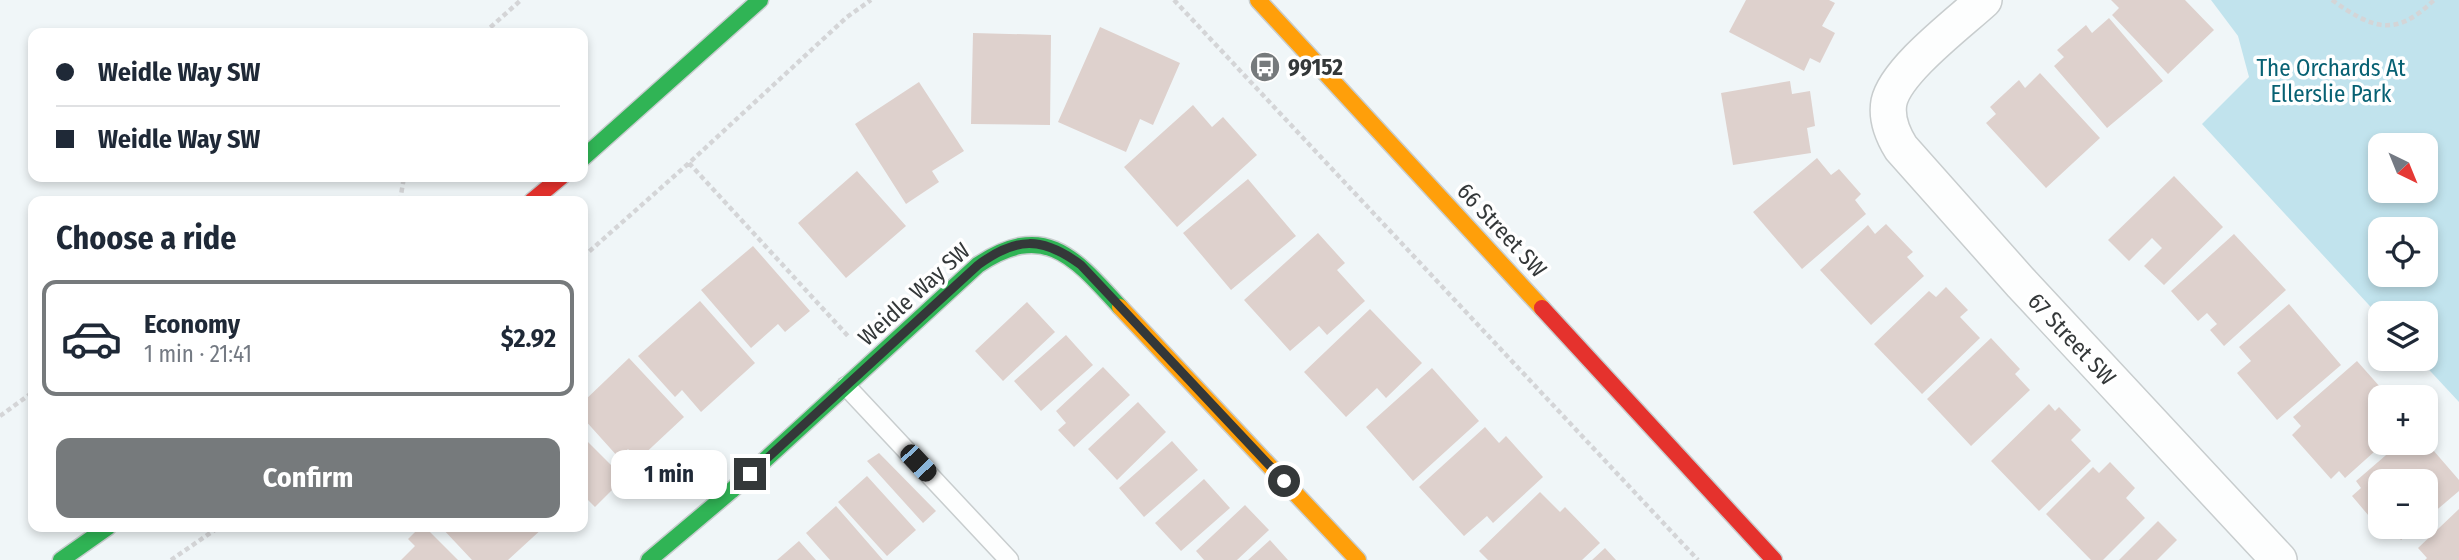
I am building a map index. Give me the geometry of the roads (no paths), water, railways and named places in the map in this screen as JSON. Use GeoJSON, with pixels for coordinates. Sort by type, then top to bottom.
{"type":"FeatureCollection","features":[{"type":"Feature","properties":{"kind":"main road"},"geometry":{"type":"LineString","coordinates":[[588,154],[760,0]]}},
{"type":"Feature","properties":{"kind":"main road"},"geometry":{"type":"LineString","coordinates":[[745,14],[771,0]]}},
{"type":"Feature","properties":{"kind":"main road","name":"66 Street SW"},"geometry":{"type":"LineString","coordinates":[[1258,0],[1774,560]]}},
{"type":"Feature","properties":{"kind":"main road"},"geometry":{"type":"LineString","coordinates":[[538,196],[555,182]]}},
{"type":"Feature","properties":{"kind":"main road","name":"Weidle Way SW"},"geometry":{"type":"LineString","coordinates":[[649,560],[731,491],[978,265],[999,250],[1024,243],[1065,253],[1081,265],[1357,560]]}},
{"type":"Feature","properties":{"kind":"main road","name":"66 Street SW"},"geometry":{"type":"LineString","coordinates":[[1711,492],[1792,560]]}},
{"type":"Feature","properties":{"kind":"main road"},"geometry":{"type":"LineString","coordinates":[[61,560],[101,532]]}},
{"type":"Feature","properties":{"kind":"street","name":"67 Street SW"},"geometry":{"type":"LineString","coordinates":[[1984,0],[1902,77],[1888,103],[1894,136],[2031,295],[2279,560]]}},
{"type":"Feature","properties":{"kind":"lane"},"geometry":{"type":"LineString","coordinates":[[846,386],[1009,560]]}},
{"type":"Feature","properties":{"kind":"place","name":"99152"},"geometry":{"type":"Point","coordinates":[1265,67]}},
{"type":"Feature","properties":{"kind":"park label","name":"The Orchards At Ellerslie Park"},"geometry":{"type":"Point","coordinates":[2331,81]}}]}
